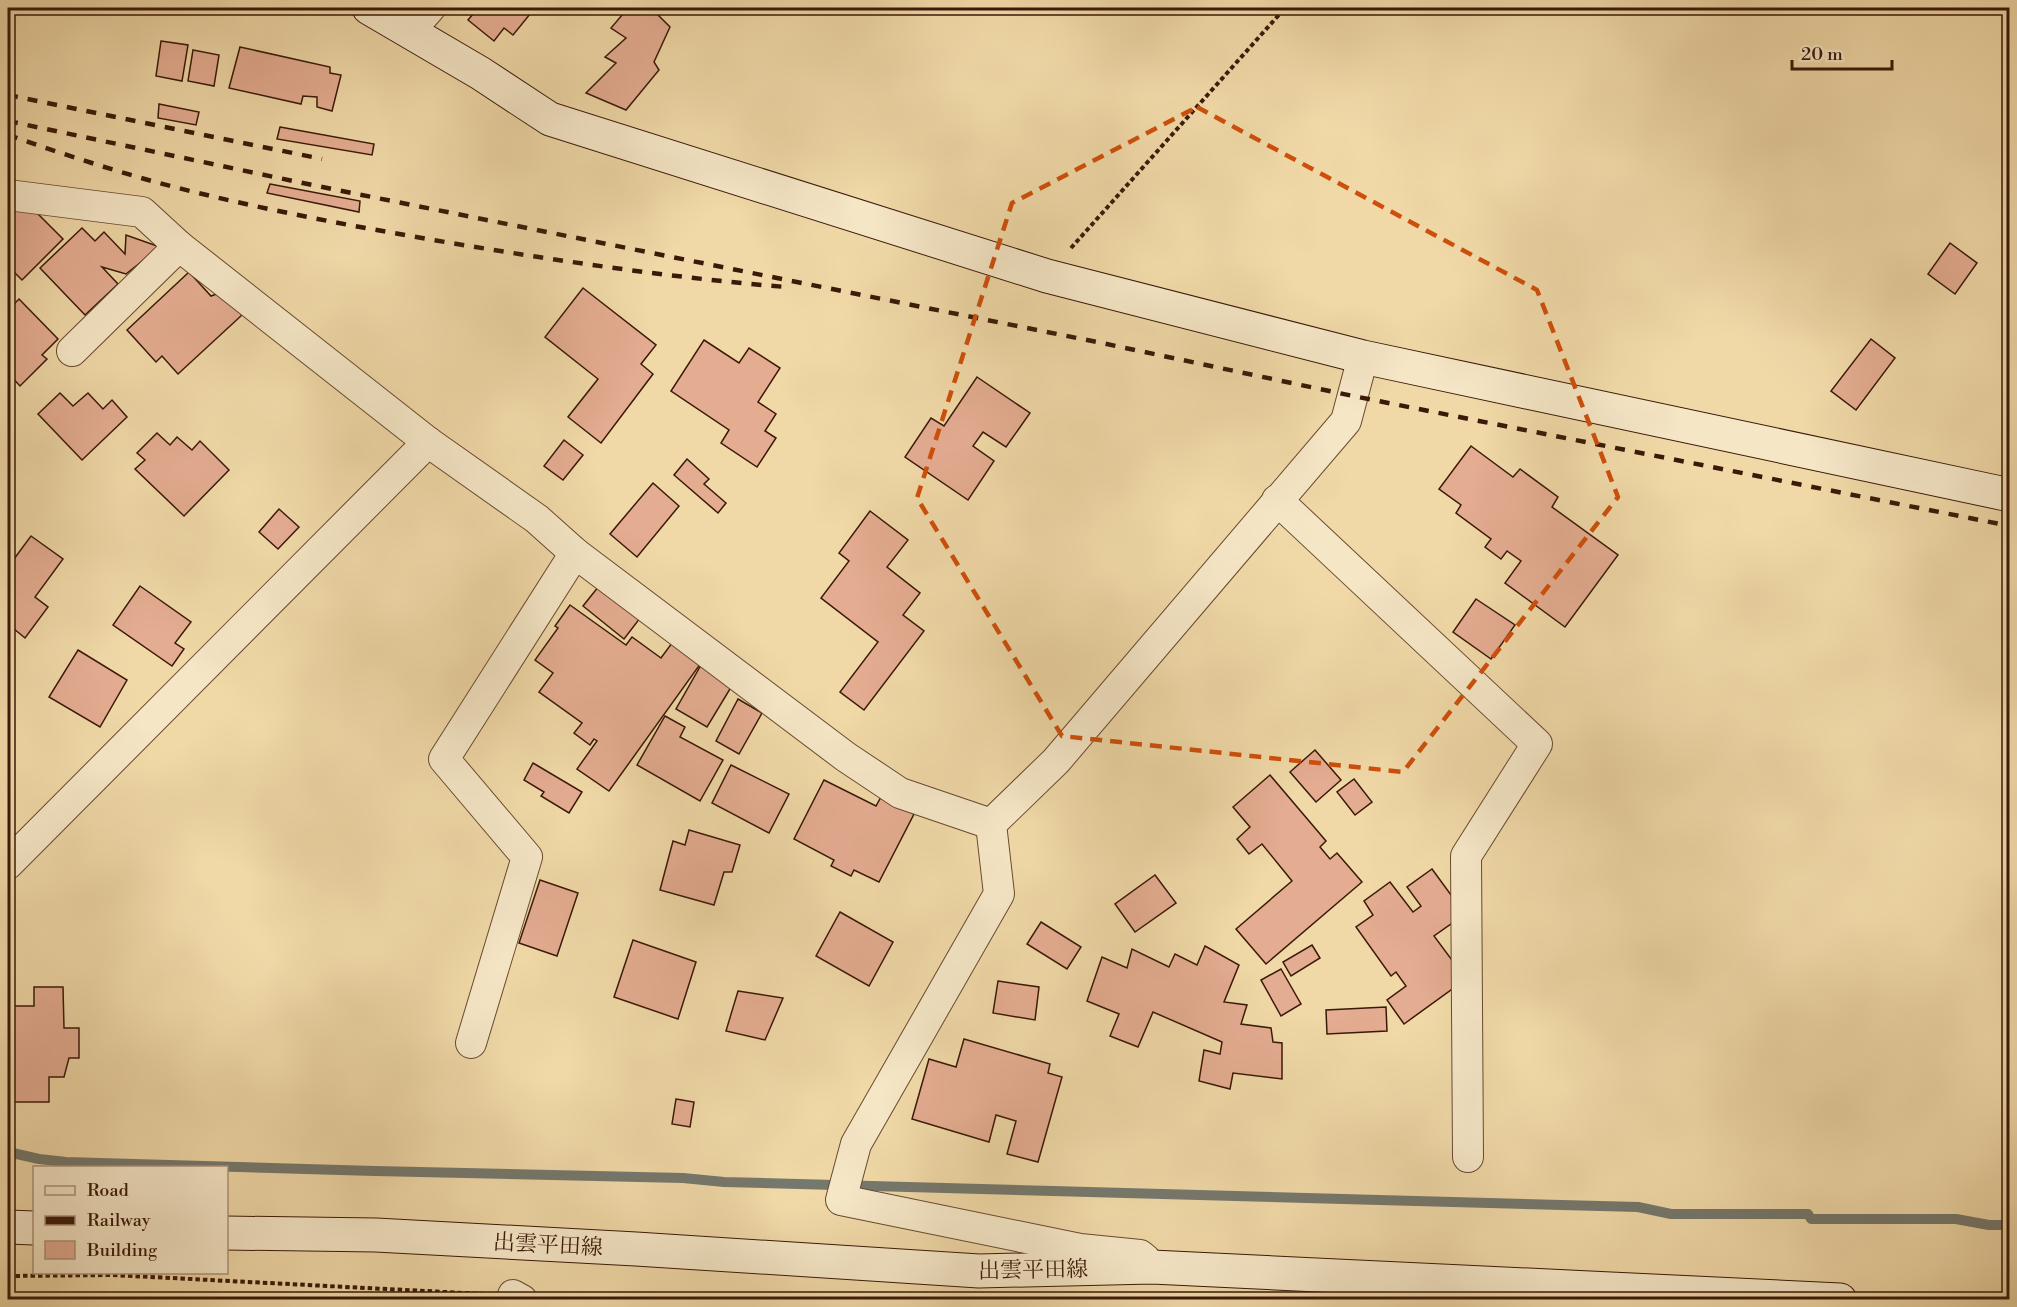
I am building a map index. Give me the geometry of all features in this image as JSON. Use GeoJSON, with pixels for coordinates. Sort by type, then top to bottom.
{"type":"FeatureCollection","features":[{"type":"Feature","properties":{"kind":"street"},"geometry":{"type":"LineString","coordinates":[[369,8],[420,19],[480,72],[550,119],[1047,276],[1363,357],[2010,495]]}},
{"type":"Feature","properties":{"kind":"street"},"geometry":{"type":"LineString","coordinates":[[8,195],[142,212],[178,246],[428,442],[537,519],[575,553],[846,757],[900,793],[991,824]]}},
{"type":"Feature","properties":{"kind":"street"},"geometry":{"type":"LineString","coordinates":[[72,351],[178,246]]}},
{"type":"Feature","properties":{"kind":"street"},"geometry":{"type":"LineString","coordinates":[[991,824],[1056,761],[1346,421],[1363,357]]}},
{"type":"Feature","properties":{"kind":"street"},"geometry":{"type":"LineString","coordinates":[[8,864],[428,442]]}},
{"type":"Feature","properties":{"kind":"street"},"geometry":{"type":"LineString","coordinates":[[1277,500],[1537,744],[1466,856],[1468,1157]]}},
{"type":"Feature","properties":{"kind":"street"},"geometry":{"type":"LineString","coordinates":[[471,1042],[526,857],[444,759],[575,553]]}},
{"type":"Feature","properties":{"kind":"street"},"geometry":{"type":"LineString","coordinates":[[991,824],[999,894],[856,1144],[841,1200],[1080,1249],[1140,1255],[1152,1267]]}},
{"type":"Feature","properties":{"kind":"street"},"geometry":{"type":"LineString","coordinates":[[8,1227],[33,1228]]}},
{"type":"Feature","properties":{"kind":"street","name":"出雲平田線"},"geometry":{"type":"LineString","coordinates":[[228,1233],[423,1238],[979,1271],[1152,1267],[1840,1299]]}},
{"type":"Feature","properties":{"kind":"path"},"geometry":{"type":"LineString","coordinates":[[1047,276],[1285,8]]}},
{"type":"Feature","properties":{"kind":"path"},"geometry":{"type":"LineString","coordinates":[[8,1276],[112,1275],[518,1297],[604,1299]]}},
{"type":"Feature","properties":{"kind":"highlighted area"},"geometry":{"type":"Polygon","coordinates":[[[1197,107],[1537,290],[1618,497],[1403,772],[1062,736],[917,498],[1012,203],[1197,107]]]}},
{"type":"Feature","properties":{"kind":"building"},"geometry":{"type":"Polygon","coordinates":[[[478,8],[535,8],[513,35],[504,28],[494,41],[468,20],[478,8]]]}},
{"type":"Feature","properties":{"kind":"building"},"geometry":{"type":"Polygon","coordinates":[[[628,8],[651,8],[670,27],[654,62],[659,70],[626,110],[586,93],[616,63],[605,57],[626,38],[611,28],[628,8]]]}},
{"type":"Feature","properties":{"kind":"building"},"geometry":{"type":"Polygon","coordinates":[[[161,41],[188,45],[182,81],[156,76],[161,41]]]}},
{"type":"Feature","properties":{"kind":"building"},"geometry":{"type":"Polygon","coordinates":[[[240,47],[330,67],[330,73],[341,75],[332,111],[317,107],[317,97],[303,96],[301,104],[229,88],[240,47]]]}},
{"type":"Feature","properties":{"kind":"building"},"geometry":{"type":"Polygon","coordinates":[[[193,50],[219,55],[214,86],[188,81],[193,50]]]}},
{"type":"Feature","properties":{"kind":"building"},"geometry":{"type":"Polygon","coordinates":[[[159,104],[199,112],[196,125],[158,118],[159,104]]]}},
{"type":"Feature","properties":{"kind":"building"},"geometry":{"type":"Polygon","coordinates":[[[280,127],[374,144],[372,155],[277,139],[280,127]]]}},
{"type":"Feature","properties":{"kind":"building"},"geometry":{"type":"Polygon","coordinates":[[[270,184],[360,201],[359,212],[267,193],[270,184]]]}},
{"type":"Feature","properties":{"kind":"building"},"geometry":{"type":"Polygon","coordinates":[[[25,201],[63,239],[22,280],[8,266],[8,218],[25,201]]]}},
{"type":"Feature","properties":{"kind":"building"},"geometry":{"type":"Polygon","coordinates":[[[82,228],[95,241],[104,232],[125,254],[126,235],[160,247],[126,274],[102,267],[118,284],[85,315],[40,268],[82,228]]]}},
{"type":"Feature","properties":{"kind":"building"},"geometry":{"type":"Polygon","coordinates":[[[1950,243],[1977,263],[1955,294],[1928,274],[1950,243]]]}},
{"type":"Feature","properties":{"kind":"building"},"geometry":{"type":"Polygon","coordinates":[[[189,272],[211,296],[222,292],[242,315],[178,374],[162,356],[156,362],[127,330],[189,272]]]}},
{"type":"Feature","properties":{"kind":"building"},"geometry":{"type":"Polygon","coordinates":[[[583,288],[656,345],[641,364],[653,374],[601,443],[568,417],[598,379],[545,337],[583,288]]]}},
{"type":"Feature","properties":{"kind":"building"},"geometry":{"type":"Polygon","coordinates":[[[19,299],[58,339],[42,355],[47,359],[20,386],[8,373],[8,310],[19,299]]]}},
{"type":"Feature","properties":{"kind":"building"},"geometry":{"type":"Polygon","coordinates":[[[1871,339],[1895,358],[1856,410],[1831,391],[1871,339]]]}},
{"type":"Feature","properties":{"kind":"building"},"geometry":{"type":"Polygon","coordinates":[[[704,340],[739,363],[749,348],[780,368],[758,402],[776,414],[765,431],[776,438],[757,467],[721,443],[729,430],[671,391],[704,340]]]}},
{"type":"Feature","properties":{"kind":"building"},"geometry":{"type":"Polygon","coordinates":[[[977,377],[1030,413],[1006,447],[983,432],[973,446],[994,461],[968,500],[905,457],[931,418],[944,426],[977,377]]]}},
{"type":"Feature","properties":{"kind":"building"},"geometry":{"type":"Polygon","coordinates":[[[60,393],[73,406],[88,393],[103,409],[112,400],[127,417],[82,460],[38,414],[60,393]]]}},
{"type":"Feature","properties":{"kind":"building"},"geometry":{"type":"Polygon","coordinates":[[[157,433],[170,445],[177,437],[192,450],[200,441],[229,470],[184,516],[135,469],[145,460],[137,453],[157,433]]]}},
{"type":"Feature","properties":{"kind":"building"},"geometry":{"type":"Polygon","coordinates":[[[564,440],[583,455],[563,480],[544,466],[564,440]]]}},
{"type":"Feature","properties":{"kind":"building"},"geometry":{"type":"Polygon","coordinates":[[[1471,446],[1513,477],[1520,469],[1558,497],[1552,507],[1618,555],[1565,627],[1505,583],[1521,561],[1507,551],[1501,559],[1485,547],[1491,539],[1456,513],[1461,505],[1439,489],[1471,446]]]}},
{"type":"Feature","properties":{"kind":"building"},"geometry":{"type":"Polygon","coordinates":[[[687,459],[709,479],[704,484],[726,503],[718,513],[674,475],[687,459]]]}},
{"type":"Feature","properties":{"kind":"building"},"geometry":{"type":"Polygon","coordinates":[[[653,483],[679,506],[637,557],[610,534],[653,483]]]}},
{"type":"Feature","properties":{"kind":"building"},"geometry":{"type":"Polygon","coordinates":[[[279,509],[299,527],[278,549],[259,532],[279,509]]]}},
{"type":"Feature","properties":{"kind":"building"},"geometry":{"type":"Polygon","coordinates":[[[870,511],[908,540],[887,567],[920,593],[903,615],[924,631],[864,710],[840,692],[878,642],[821,598],[849,561],[839,553],[870,511]]]}},
{"type":"Feature","properties":{"kind":"building"},"geometry":{"type":"Polygon","coordinates":[[[31,536],[63,559],[35,597],[48,607],[25,638],[8,624],[8,560],[11,563],[31,536]]]}},
{"type":"Feature","properties":{"kind":"building"},"geometry":{"type":"Polygon","coordinates":[[[603,581],[644,613],[624,639],[583,606],[603,581]]]}},
{"type":"Feature","properties":{"kind":"building"},"geometry":{"type":"Polygon","coordinates":[[[140,586],[191,622],[175,643],[184,649],[172,666],[113,625],[140,586]]]}},
{"type":"Feature","properties":{"kind":"building"},"geometry":{"type":"Polygon","coordinates":[[[1476,599],[1515,625],[1491,659],[1453,632],[1476,599]]]}},
{"type":"Feature","properties":{"kind":"building"},"geometry":{"type":"Polygon","coordinates":[[[570,605],[626,645],[632,637],[661,658],[672,643],[701,663],[609,791],[577,769],[597,741],[594,739],[590,745],[574,733],[582,723],[539,692],[553,673],[535,660],[558,628],[555,626],[570,605]]]}},
{"type":"Feature","properties":{"kind":"building"},"geometry":{"type":"Polygon","coordinates":[[[78,650],[127,680],[100,727],[49,697],[78,650]]]}},
{"type":"Feature","properties":{"kind":"building"},"geometry":{"type":"Polygon","coordinates":[[[701,665],[733,684],[707,727],[676,709],[701,665]]]}},
{"type":"Feature","properties":{"kind":"building"},"geometry":{"type":"Polygon","coordinates":[[[738,699],[762,713],[739,754],[716,741],[738,699]]]}},
{"type":"Feature","properties":{"kind":"building"},"geometry":{"type":"Polygon","coordinates":[[[665,716],[685,727],[680,737],[723,760],[700,801],[637,765],[665,716]]]}},
{"type":"Feature","properties":{"kind":"building"},"geometry":{"type":"Polygon","coordinates":[[[1315,750],[1341,780],[1316,802],[1290,772],[1315,750]]]}},
{"type":"Feature","properties":{"kind":"building"},"geometry":{"type":"Polygon","coordinates":[[[533,763],[582,792],[569,813],[541,796],[544,792],[524,780],[533,763]]]}},
{"type":"Feature","properties":{"kind":"building"},"geometry":{"type":"Polygon","coordinates":[[[731,765],[789,794],[769,833],[712,803],[731,765]]]}},
{"type":"Feature","properties":{"kind":"building"},"geometry":{"type":"Polygon","coordinates":[[[1270,775],[1326,841],[1320,847],[1330,859],[1337,853],[1362,882],[1266,964],[1236,929],[1292,881],[1262,844],[1249,854],[1237,839],[1250,827],[1233,807],[1270,775]]]}},
{"type":"Feature","properties":{"kind":"building"},"geometry":{"type":"Polygon","coordinates":[[[1354,779],[1372,802],[1355,815],[1337,792],[1354,779]]]}},
{"type":"Feature","properties":{"kind":"building"},"geometry":{"type":"Polygon","coordinates":[[[824,780],[876,806],[881,797],[914,814],[879,882],[854,870],[851,876],[831,866],[834,860],[794,839],[824,780]]]}},
{"type":"Feature","properties":{"kind":"building"},"geometry":{"type":"Polygon","coordinates":[[[689,830],[740,845],[732,872],[724,872],[714,905],[660,890],[673,841],[685,845],[689,830]]]}},
{"type":"Feature","properties":{"kind":"building"},"geometry":{"type":"Polygon","coordinates":[[[1432,869],[1465,914],[1434,936],[1466,979],[1404,1024],[1387,1000],[1406,986],[1396,972],[1391,976],[1356,927],[1373,915],[1364,901],[1390,882],[1413,912],[1421,906],[1407,887],[1432,869]]]}},
{"type":"Feature","properties":{"kind":"building"},"geometry":{"type":"Polygon","coordinates":[[[1155,875],[1176,903],[1135,932],[1115,904],[1155,875]]]}},
{"type":"Feature","properties":{"kind":"building"},"geometry":{"type":"Polygon","coordinates":[[[540,880],[578,893],[557,956],[519,943],[540,880]]]}},
{"type":"Feature","properties":{"kind":"building"},"geometry":{"type":"Polygon","coordinates":[[[840,912],[893,942],[869,986],[816,956],[840,912]]]}},
{"type":"Feature","properties":{"kind":"building"},"geometry":{"type":"Polygon","coordinates":[[[1041,922],[1081,947],[1067,969],[1027,944],[1041,922]]]}},
{"type":"Feature","properties":{"kind":"building"},"geometry":{"type":"Polygon","coordinates":[[[633,940],[696,962],[678,1019],[614,997],[633,940]]]}},
{"type":"Feature","properties":{"kind":"building"},"geometry":{"type":"Polygon","coordinates":[[[1312,945],[1320,958],[1291,976],[1283,962],[1312,945]]]}},
{"type":"Feature","properties":{"kind":"building"},"geometry":{"type":"Polygon","coordinates":[[[1205,946],[1239,965],[1224,1002],[1247,1005],[1241,1024],[1271,1028],[1273,1042],[1282,1043],[1282,1079],[1233,1073],[1230,1089],[1199,1081],[1204,1050],[1220,1054],[1222,1042],[1153,1012],[1138,1047],[1110,1036],[1119,1014],[1087,1001],[1102,957],[1127,968],[1132,949],[1169,967],[1175,954],[1197,965],[1205,946]]]}},
{"type":"Feature","properties":{"kind":"building"},"geometry":{"type":"Polygon","coordinates":[[[1281,969],[1301,1004],[1281,1016],[1261,980],[1281,969]]]}},
{"type":"Feature","properties":{"kind":"building"},"geometry":{"type":"Polygon","coordinates":[[[998,981],[1039,987],[1035,1020],[993,1013],[998,981]]]}},
{"type":"Feature","properties":{"kind":"building"},"geometry":{"type":"Polygon","coordinates":[[[34,987],[63,987],[64,1028],[79,1028],[79,1058],[69,1058],[64,1077],[49,1077],[49,1102],[10,1102],[8,1006],[34,1006],[34,987]]]}},
{"type":"Feature","properties":{"kind":"building"},"geometry":{"type":"Polygon","coordinates":[[[738,991],[783,998],[765,1040],[726,1031],[738,991]]]}},
{"type":"Feature","properties":{"kind":"building"},"geometry":{"type":"Polygon","coordinates":[[[1386,1007],[1387,1031],[1327,1034],[1326,1010],[1386,1007]]]}},
{"type":"Feature","properties":{"kind":"building"},"geometry":{"type":"Polygon","coordinates":[[[964,1039],[1050,1064],[1048,1073],[1062,1077],[1038,1162],[1007,1154],[1016,1121],[996,1115],[989,1142],[912,1119],[929,1059],[956,1067],[964,1039]]]}},
{"type":"Feature","properties":{"kind":"building"},"geometry":{"type":"Polygon","coordinates":[[[676,1099],[694,1102],[690,1127],[672,1124],[676,1099]]]}},
{"type":"Feature","properties":{"kind":"waterway"},"geometry":{"type":"LineString","coordinates":[[8,1152],[66,1162],[203,1166]]}},
{"type":"Feature","properties":{"kind":"waterway"},"geometry":{"type":"LineString","coordinates":[[228,1167],[1638,1207],[1671,1214],[1808,1214],[1811,1219],[1956,1219],[1989,1225],[2010,1225]]}},
{"type":"Feature","properties":{"kind":"railway"},"geometry":{"type":"LineString","coordinates":[[8,95],[322,159]]}},
{"type":"Feature","properties":{"kind":"railway"},"geometry":{"type":"LineString","coordinates":[[8,121],[1353,396],[2010,526]]}},
{"type":"Feature","properties":{"kind":"railway"},"geometry":{"type":"LineString","coordinates":[[8,135],[159,183],[307,217],[580,263],[786,287]]}}]}
